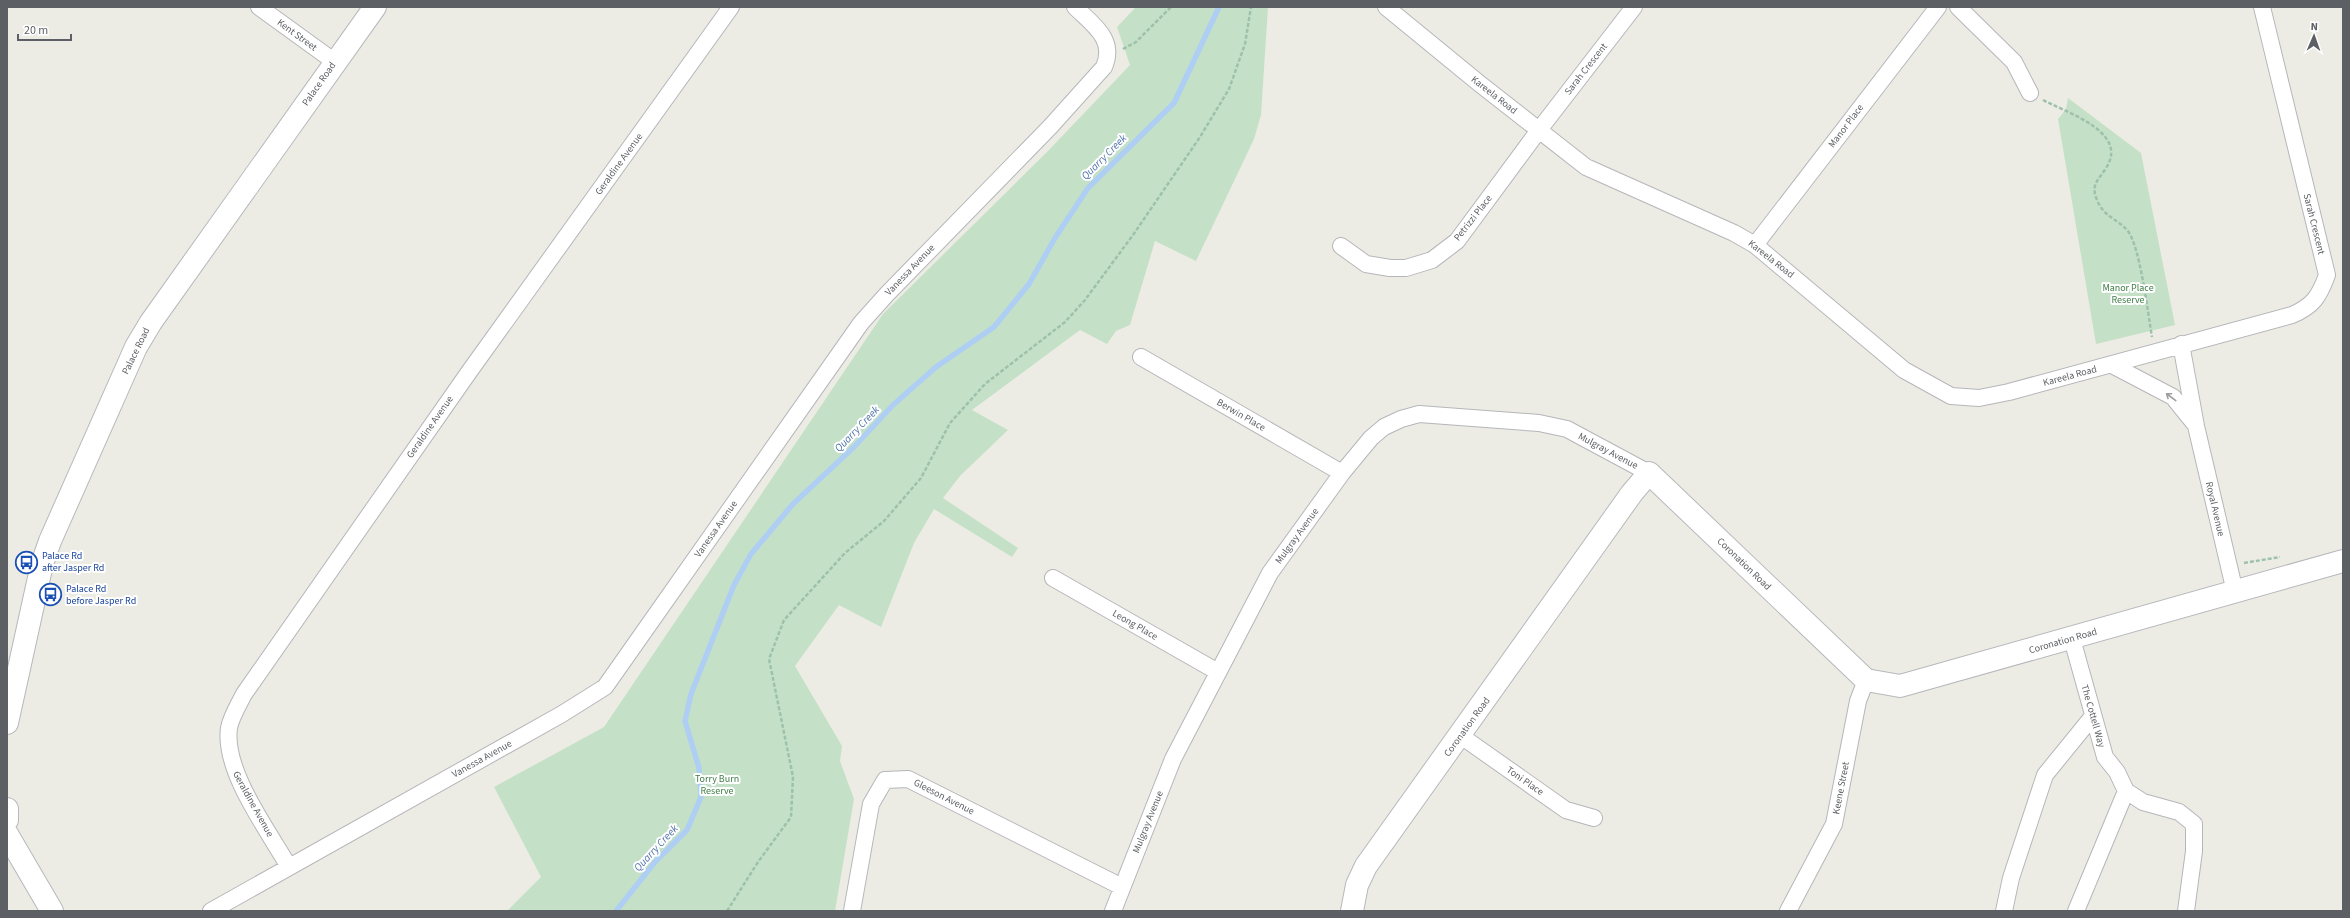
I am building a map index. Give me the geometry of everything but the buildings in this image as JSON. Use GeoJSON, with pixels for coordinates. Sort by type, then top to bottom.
{"type":"FeatureCollection","features":[{"type":"Feature","properties":{"kind":"street","name":"Kent Street"},"geometry":{"type":"LineString","coordinates":[[259,7],[335,62]]}},
{"type":"Feature","properties":{"kind":"street","name":"Palace Road"},"geometry":{"type":"LineString","coordinates":[[7,723],[42,564],[50,541],[136,347],[150,322],[375,7]]}},
{"type":"Feature","properties":{"kind":"street","name":"Geraldine Avenue"},"geometry":{"type":"LineString","coordinates":[[289,867],[234,772],[229,750],[229,727],[244,694],[469,372],[731,7]]}},
{"type":"Feature","properties":{"kind":"street"},"geometry":{"type":"LineString","coordinates":[[1075,7],[1098,29],[1106,42],[1108,56]]}},
{"type":"Feature","properties":{"kind":"street","name":"Kareela Road"},"geometry":{"type":"LineString","coordinates":[[1386,7],[1538,130],[1586,166],[1734,233],[1755,245],[1904,370],[1951,396],[1979,398],[2009,392],[2155,354],[2181,344]]}},
{"type":"Feature","properties":{"kind":"street","name":"Sarah Crescent"},"geometry":{"type":"LineString","coordinates":[[1538,130],[1634,7]]}},
{"type":"Feature","properties":{"kind":"street","name":"Manor Place"},"geometry":{"type":"LineString","coordinates":[[1755,245],[1938,7]]}},
{"type":"Feature","properties":{"kind":"street"},"geometry":{"type":"LineString","coordinates":[[1958,7],[2014,62],[2030,94]]}},
{"type":"Feature","properties":{"kind":"street","name":"Sarah Crescent"},"geometry":{"type":"LineString","coordinates":[[2181,344],[2292,315],[2308,308],[2320,292],[2327,275],[2262,7]]}},
{"type":"Feature","properties":{"kind":"street","name":"Vanessa Avenue"},"geometry":{"type":"LineString","coordinates":[[211,911],[562,714],[605,687],[861,323],[887,294],[1050,127],[1104,67],[1108,56]]}},
{"type":"Feature","properties":{"kind":"street","name":"Petrizzi Place"},"geometry":{"type":"LineString","coordinates":[[1341,246],[1366,264],[1390,268],[1406,268],[1432,260],[1458,241],[1538,130]]}},
{"type":"Feature","properties":{"kind":"street","name":"Royal Avenue"},"geometry":{"type":"LineString","coordinates":[[2181,344],[2196,426],[2235,592]]}},
{"type":"Feature","properties":{"kind":"street","name":"Berwin Place"},"geometry":{"type":"LineString","coordinates":[[1141,357],[1342,473]]}},
{"type":"Feature","properties":{"kind":"street","name":"Royal Avenue"},"geometry":{"type":"LineString","coordinates":[[2112,365],[2173,397],[2196,426]]}},
{"type":"Feature","properties":{"kind":"street","name":"Mulgray Avenue"},"geometry":{"type":"LineString","coordinates":[[1113,911],[1173,759],[1270,573],[1342,473],[1371,438],[1384,427],[1401,419],[1427,414],[1539,423],[1567,430],[1649,473]]}},
{"type":"Feature","properties":{"kind":"street","name":"Coronation Road"},"geometry":{"type":"LineString","coordinates":[[1352,911],[1357,885],[1366,866],[1611,523],[1649,473],[1866,680],[1900,686],[2072,639],[2343,561]]}},
{"type":"Feature","properties":{"kind":"street","name":"Leong Place"},"geometry":{"type":"LineString","coordinates":[[1053,578],[1218,672]]}},
{"type":"Feature","properties":{"kind":"street","name":"The Cottell Way"},"geometry":{"type":"LineString","coordinates":[[2072,639],[2105,757],[2118,772],[2126,791]]}},
{"type":"Feature","properties":{"kind":"street","name":"Keene Street"},"geometry":{"type":"LineString","coordinates":[[1788,911],[1834,824],[1858,701],[1866,680]]}},
{"type":"Feature","properties":{"kind":"street"},"geometry":{"type":"LineString","coordinates":[[2004,911],[2011,878],[2045,775],[2093,716]]}},
{"type":"Feature","properties":{"kind":"street","name":"Toni Place"},"geometry":{"type":"LineString","coordinates":[[1460,736],[1566,810],[1594,818]]}},
{"type":"Feature","properties":{"kind":"street","name":"Gleeson Avenue"},"geometry":{"type":"LineString","coordinates":[[852,911],[871,804],[885,780],[908,779],[1122,887]]}},
{"type":"Feature","properties":{"kind":"street"},"geometry":{"type":"LineString","coordinates":[[2076,911],[2126,791],[2143,802],[2179,812],[2194,824],[2194,850],[2186,911]]}},
{"type":"Feature","properties":{"kind":"street"},"geometry":{"type":"LineString","coordinates":[[7,809],[7,820]]}},
{"type":"Feature","properties":{"kind":"street"},"geometry":{"type":"LineString","coordinates":[[7,834],[52,911]]}},
{"type":"Feature","properties":{"kind":"path"},"geometry":{"type":"LineString","coordinates":[[1108,56],[1136,42],[1171,7]]}},
{"type":"Feature","properties":{"kind":"path"},"geometry":{"type":"LineString","coordinates":[[727,911],[758,862],[791,817],[793,777],[770,659],[784,620],[845,553],[884,521],[921,478],[950,423],[985,384],[1065,322],[1085,300],[1133,235],[1200,137],[1229,89],[1245,44],[1251,7]]}},
{"type":"Feature","properties":{"kind":"path"},"geometry":{"type":"LineString","coordinates":[[2030,94],[2056,107],[2076,114],[2098,129],[2110,144],[2111,158],[2106,169],[2098,177],[2094,188],[2096,200],[2104,214],[2127,230],[2135,248],[2155,354]]}},
{"type":"Feature","properties":{"kind":"green space","name":"Torry Burn Reserve"},"geometry":{"type":"Polygon","coordinates":[[[1136,7],[1268,7],[1261,115],[1254,139],[1196,261],[1155,241],[1130,325],[1116,331],[1107,344],[1080,330],[972,410],[1008,430],[960,476],[943,498],[1018,548],[1012,557],[934,509],[914,543],[881,627],[839,605],[795,666],[842,746],[840,761],[854,799],[835,911],[507,911],[541,877],[494,787],[604,727],[883,314],[1047,152],[1130,65],[1117,27],[1136,7]]]}},
{"type":"Feature","properties":{"kind":"green space","name":"Manor Place Reserve"},"geometry":{"type":"Polygon","coordinates":[[[2068,98],[2141,153],[2175,325],[2096,344],[2058,119],[2066,109],[2068,98]]]}},
{"type":"Feature","properties":{"kind":"waterway","name":"Quarry Creek"},"geometry":{"type":"LineString","coordinates":[[616,911],[655,862],[687,830],[701,797],[699,768],[685,721],[691,694],[734,585],[751,554],[793,504],[854,447],[893,405],[936,367],[994,327],[1029,284],[1055,238],[1088,188],[1174,103],[1219,7]]}},
{"type":"Feature","properties":{"kind":"place","name":"Palace Rd after Jasper Rd"},"geometry":{"type":"Point","coordinates":[26,562]}},
{"type":"Feature","properties":{"kind":"place","name":"Palace Rd before Jasper Rd"},"geometry":{"type":"Point","coordinates":[50,595]}}]}
